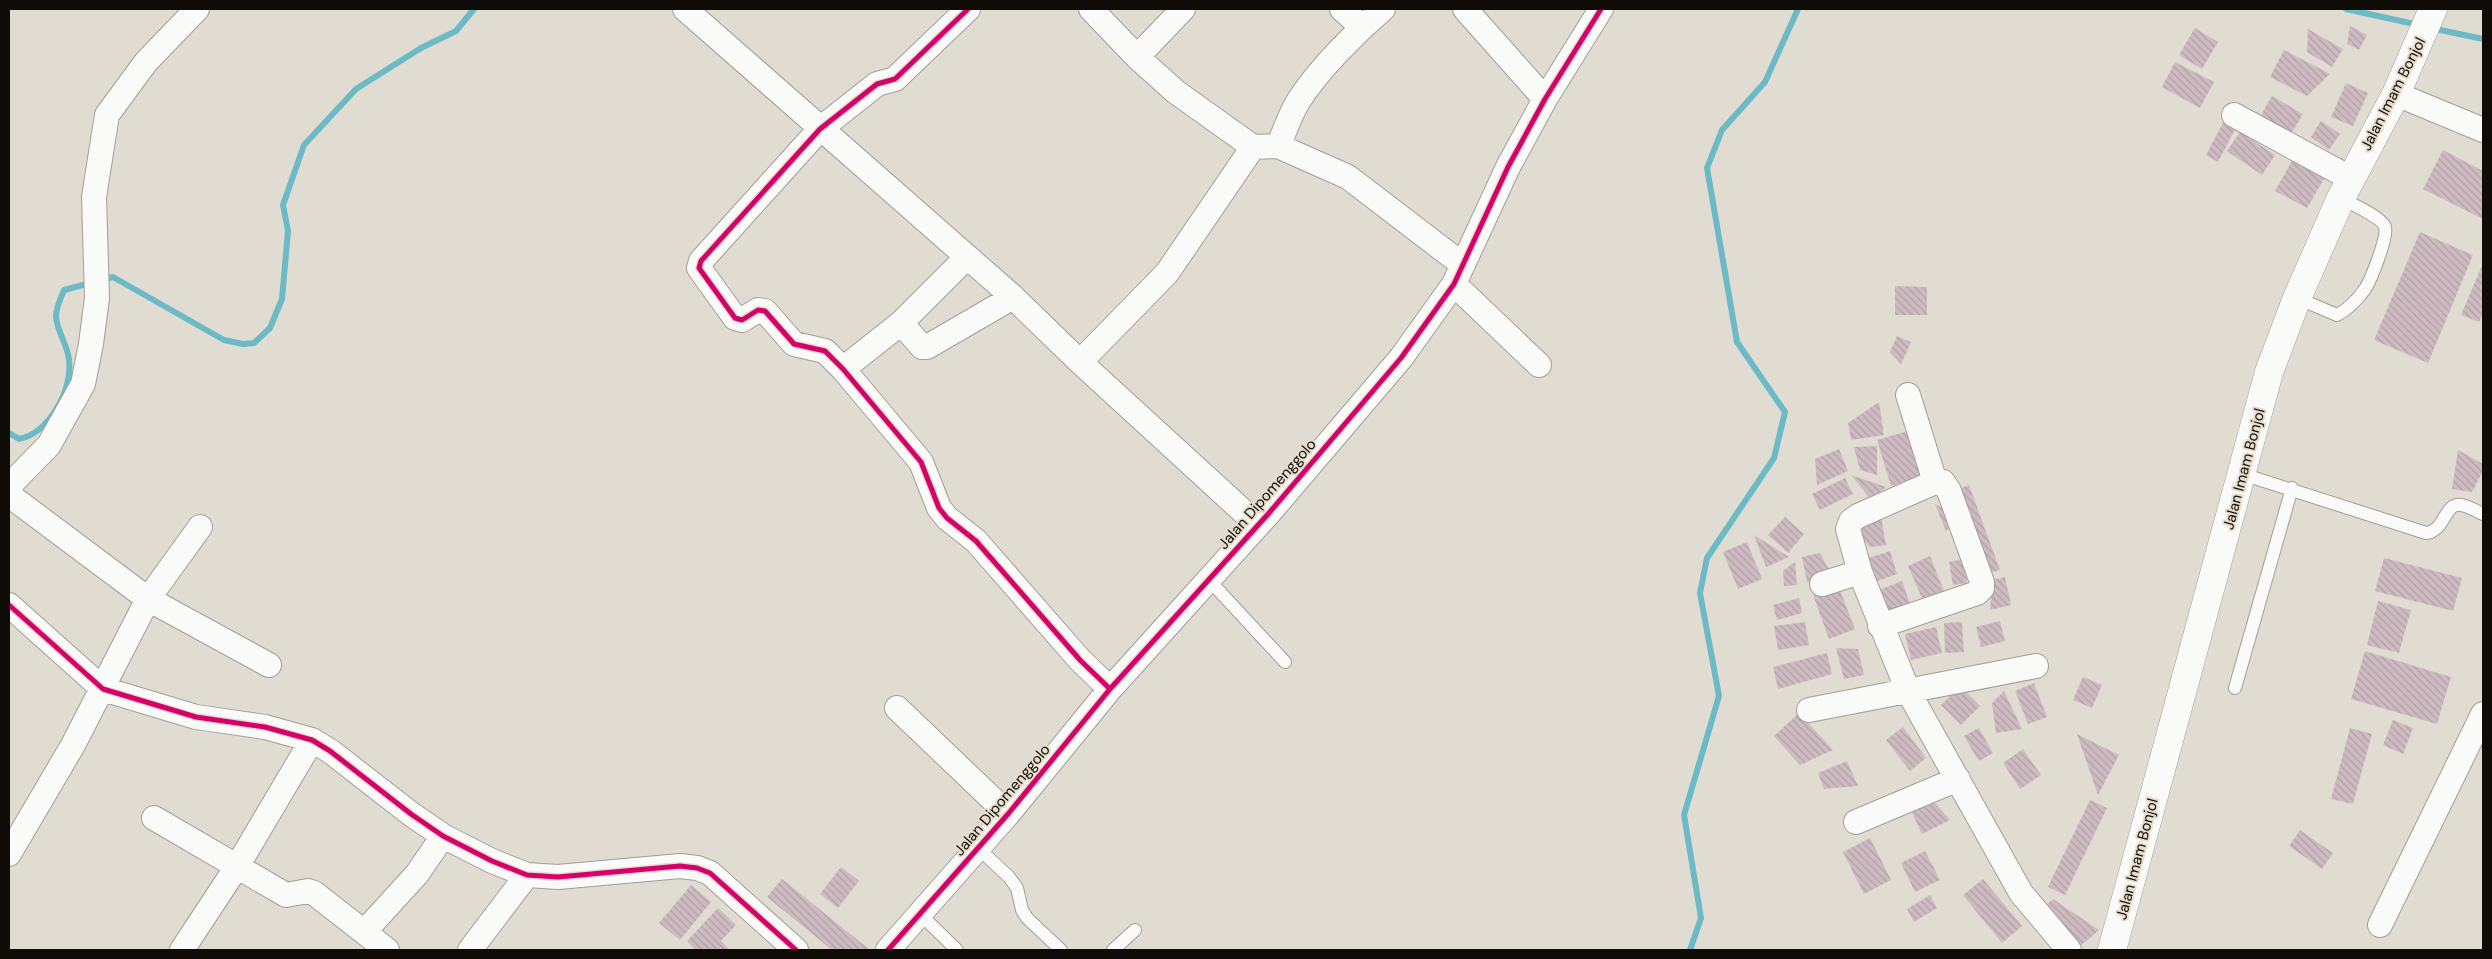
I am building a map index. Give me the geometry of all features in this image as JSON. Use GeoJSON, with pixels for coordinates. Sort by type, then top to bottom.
{"type":"FeatureCollection","features":[{"type":"Feature","properties":{"kind":"main road","name":"Jalan Imam Bonjol"},"geometry":{"type":"LineString","coordinates":[[2112,950],[2269,372],[2297,298],[2345,188],[2396,94],[2421,41],[2433,9]]}},
{"type":"Feature","properties":{"kind":"street"},"geometry":{"type":"LineString","coordinates":[[9,486],[50,445],[83,384],[92,344],[97,298],[94,197],[108,115],[146,62],[197,9]]}},
{"type":"Feature","properties":{"kind":"street"},"geometry":{"type":"LineString","coordinates":[[685,9],[1013,297],[1080,362],[1258,525]]}},
{"type":"Feature","properties":{"kind":"street"},"geometry":{"type":"LineString","coordinates":[[968,9],[895,79],[877,84],[820,129],[708,254],[699,268],[735,318],[742,320],[758,310],[765,311],[794,344],[825,351],[843,369],[921,462],[939,508],[947,518],[976,541],[1080,660],[1110,689]]}},
{"type":"Feature","properties":{"kind":"street"},"geometry":{"type":"LineString","coordinates":[[1091,9],[1137,57],[1176,92],[1253,147],[1278,146],[1348,177],[1459,274],[1539,365]]}},
{"type":"Feature","properties":{"kind":"street"},"geometry":{"type":"LineString","coordinates":[[1137,57],[1182,9]]}},
{"type":"Feature","properties":{"kind":"street"},"geometry":{"type":"LineString","coordinates":[[1342,9],[1362,27]]}},
{"type":"Feature","properties":{"kind":"street"},"geometry":{"type":"LineString","coordinates":[[1278,146],[1300,99],[1362,27],[1383,9]]}},
{"type":"Feature","properties":{"kind":"street"},"geometry":{"type":"LineString","coordinates":[[1465,9],[1545,99]]}},
{"type":"Feature","properties":{"kind":"street","name":"Jalan Dipomenggolo"},"geometry":{"type":"LineString","coordinates":[[888,950],[1008,814],[1110,689],[1258,525],[1401,358],[1459,274],[1508,167],[1545,99],[1601,9]]}},
{"type":"Feature","properties":{"kind":"street"},"geometry":{"type":"LineString","coordinates":[[2396,94],[2483,130]]}},
{"type":"Feature","properties":{"kind":"street"},"geometry":{"type":"LineString","coordinates":[[2234,115],[2345,188]]}},
{"type":"Feature","properties":{"kind":"street"},"geometry":{"type":"LineString","coordinates":[[1080,362],[1167,273],[1253,147]]}},
{"type":"Feature","properties":{"kind":"street"},"geometry":{"type":"LineString","coordinates":[[843,369],[901,323],[967,257]]}},
{"type":"Feature","properties":{"kind":"street"},"geometry":{"type":"LineString","coordinates":[[901,323],[922,346],[927,347],[1013,297]]}},
{"type":"Feature","properties":{"kind":"street"},"geometry":{"type":"LineString","coordinates":[[1908,394],[1936,482]]}},
{"type":"Feature","properties":{"kind":"street"},"geometry":{"type":"LineString","coordinates":[[1880,626],[1977,593],[1982,588],[1982,582],[1949,491],[1943,482],[1936,482],[1865,512],[1851,521],[1848,529],[1860,572],[1880,626],[1908,692],[2021,893],[2069,950]]}},
{"type":"Feature","properties":{"kind":"street"},"geometry":{"type":"LineString","coordinates":[[9,496],[148,599],[269,665]]}},
{"type":"Feature","properties":{"kind":"street"},"geometry":{"type":"LineString","coordinates":[[9,854],[103,689],[148,599],[200,527]]}},
{"type":"Feature","properties":{"kind":"street"},"geometry":{"type":"LineString","coordinates":[[1822,584],[1860,572]]}},
{"type":"Feature","properties":{"kind":"street"},"geometry":{"type":"LineString","coordinates":[[9,605],[103,689],[196,717],[265,727],[312,740],[330,751],[411,814],[443,836],[492,861],[527,875],[558,877],[680,866],[697,868],[710,873],[796,950]]}},
{"type":"Feature","properties":{"kind":"street"},"geometry":{"type":"LineString","coordinates":[[1809,710],[2036,666]]}},
{"type":"Feature","properties":{"kind":"street"},"geometry":{"type":"LineString","coordinates":[[897,708],[1008,814]]}},
{"type":"Feature","properties":{"kind":"street"},"geometry":{"type":"LineString","coordinates":[[2380,925],[2483,714]]}},
{"type":"Feature","properties":{"kind":"street"},"geometry":{"type":"LineString","coordinates":[[182,950],[238,865],[312,740]]}},
{"type":"Feature","properties":{"kind":"street"},"geometry":{"type":"LineString","coordinates":[[1856,822],[1958,779]]}},
{"type":"Feature","properties":{"kind":"street"},"geometry":{"type":"LineString","coordinates":[[154,818],[238,865],[286,895],[308,891],[314,893],[388,950]]}},
{"type":"Feature","properties":{"kind":"street"},"geometry":{"type":"LineString","coordinates":[[365,931],[417,874],[443,836]]}},
{"type":"Feature","properties":{"kind":"street"},"geometry":{"type":"LineString","coordinates":[[470,950],[527,875]]}},
{"type":"Feature","properties":{"kind":"lane"},"geometry":{"type":"LineString","coordinates":[[2297,298],[2337,315],[2352,304],[2366,287],[2386,237],[2385,227],[2380,220],[2345,188]]}},
{"type":"Feature","properties":{"kind":"lane"},"geometry":{"type":"LineString","coordinates":[[2242,474],[2292,488],[2426,532],[2433,532],[2439,527],[2450,508],[2456,505],[2462,505],[2483,514]]}},
{"type":"Feature","properties":{"kind":"lane"},"geometry":{"type":"LineString","coordinates":[[2235,688],[2292,488]]}},
{"type":"Feature","properties":{"kind":"lane"},"geometry":{"type":"LineString","coordinates":[[1209,580],[1285,662]]}},
{"type":"Feature","properties":{"kind":"lane"},"geometry":{"type":"LineString","coordinates":[[978,848],[1009,877],[1017,888],[1022,910],[1027,918],[1061,950]]}},
{"type":"Feature","properties":{"kind":"lane"},"geometry":{"type":"LineString","coordinates":[[920,914],[958,950]]}},
{"type":"Feature","properties":{"kind":"lane"},"geometry":{"type":"LineString","coordinates":[[1113,950],[1134,930]]}},
{"type":"Feature","properties":{"kind":"building"},"geometry":{"type":"Polygon","coordinates":[[[2350,26],[2367,35],[2359,50],[2347,44],[2350,26]]]}},
{"type":"Feature","properties":{"kind":"building"},"geometry":{"type":"Polygon","coordinates":[[[2195,28],[2218,42],[2202,69],[2179,55],[2195,28]]]}},
{"type":"Feature","properties":{"kind":"building"},"geometry":{"type":"Polygon","coordinates":[[[2308,29],[2343,49],[2332,67],[2307,52],[2308,29]]]}},
{"type":"Feature","properties":{"kind":"building"},"geometry":{"type":"Polygon","coordinates":[[[2284,50],[2330,74],[2307,96],[2270,77],[2284,50]]]}},
{"type":"Feature","properties":{"kind":"building"},"geometry":{"type":"Polygon","coordinates":[[[2175,62],[2214,82],[2200,108],[2162,87],[2175,62]]]}},
{"type":"Feature","properties":{"kind":"building"},"geometry":{"type":"Polygon","coordinates":[[[2346,83],[2368,93],[2353,126],[2331,117],[2346,83]]]}},
{"type":"Feature","properties":{"kind":"building"},"geometry":{"type":"Polygon","coordinates":[[[2272,96],[2303,114],[2291,134],[2260,117],[2272,96]]]}},
{"type":"Feature","properties":{"kind":"building"},"geometry":{"type":"Polygon","coordinates":[[[2321,121],[2340,134],[2329,150],[2311,137],[2321,121]]]}},
{"type":"Feature","properties":{"kind":"building"},"geometry":{"type":"Polygon","coordinates":[[[2223,123],[2238,124],[2218,162],[2206,155],[2223,123]]]}},
{"type":"Feature","properties":{"kind":"building"},"geometry":{"type":"Polygon","coordinates":[[[2240,132],[2275,155],[2262,175],[2227,151],[2240,132]]]}},
{"type":"Feature","properties":{"kind":"building"},"geometry":{"type":"Polygon","coordinates":[[[2443,150],[2483,171],[2483,219],[2423,189],[2443,150]]]}},
{"type":"Feature","properties":{"kind":"building"},"geometry":{"type":"Polygon","coordinates":[[[2293,159],[2325,177],[2307,208],[2275,191],[2293,159]]]}},
{"type":"Feature","properties":{"kind":"building"},"geometry":{"type":"Polygon","coordinates":[[[2420,232],[2473,255],[2428,363],[2374,340],[2420,232]]]}},
{"type":"Feature","properties":{"kind":"building"},"geometry":{"type":"Polygon","coordinates":[[[2483,263],[2483,313],[2479,322],[2461,315],[2483,263]]]}},
{"type":"Feature","properties":{"kind":"building"},"geometry":{"type":"Polygon","coordinates":[[[1895,286],[1927,287],[1927,315],[1895,315],[1895,286]]]}},
{"type":"Feature","properties":{"kind":"building"},"geometry":{"type":"Polygon","coordinates":[[[1897,336],[1911,342],[1901,364],[1890,352],[1897,336]]]}},
{"type":"Feature","properties":{"kind":"building"},"geometry":{"type":"Polygon","coordinates":[[[1879,402],[1884,435],[1851,440],[1848,423],[1879,402]]]}},
{"type":"Feature","properties":{"kind":"building"},"geometry":{"type":"Polygon","coordinates":[[[1908,431],[1922,476],[1891,486],[1877,440],[1908,431]]]}},
{"type":"Feature","properties":{"kind":"building"},"geometry":{"type":"Polygon","coordinates":[[[1877,446],[1877,475],[1860,470],[1854,447],[1877,446]]]}},
{"type":"Feature","properties":{"kind":"building"},"geometry":{"type":"Polygon","coordinates":[[[1839,449],[1848,471],[1817,485],[1815,459],[1839,449]]]}},
{"type":"Feature","properties":{"kind":"building"},"geometry":{"type":"Polygon","coordinates":[[[2458,450],[2483,464],[2483,471],[2472,492],[2452,489],[2458,450]]]}},
{"type":"Feature","properties":{"kind":"building"},"geometry":{"type":"Polygon","coordinates":[[[1851,475],[1886,487],[1871,499],[1851,475]]]}},
{"type":"Feature","properties":{"kind":"building"},"geometry":{"type":"Polygon","coordinates":[[[1845,478],[1853,494],[1820,510],[1812,494],[1845,478]]]}},
{"type":"Feature","properties":{"kind":"building"},"geometry":{"type":"Polygon","coordinates":[[[1969,485],[2000,570],[1989,573],[1959,489],[1969,485]]]}},
{"type":"Feature","properties":{"kind":"building"},"geometry":{"type":"Polygon","coordinates":[[[1935,504],[1947,511],[1951,526],[1946,531],[1935,504]]]}},
{"type":"Feature","properties":{"kind":"building"},"geometry":{"type":"Polygon","coordinates":[[[1785,517],[1804,534],[1788,553],[1768,535],[1785,517]]]}},
{"type":"Feature","properties":{"kind":"building"},"geometry":{"type":"Polygon","coordinates":[[[1881,517],[1886,545],[1870,547],[1854,530],[1881,517]]]}},
{"type":"Feature","properties":{"kind":"building"},"geometry":{"type":"Polygon","coordinates":[[[1754,535],[1789,557],[1766,567],[1754,535]]]}},
{"type":"Feature","properties":{"kind":"building"},"geometry":{"type":"Polygon","coordinates":[[[1747,542],[1762,579],[1738,589],[1723,552],[1747,542]]]}},
{"type":"Feature","properties":{"kind":"building"},"geometry":{"type":"Polygon","coordinates":[[[1890,551],[1897,574],[1877,581],[1869,558],[1890,551]]]}},
{"type":"Feature","properties":{"kind":"building"},"geometry":{"type":"Polygon","coordinates":[[[1820,553],[1833,577],[1807,582],[1802,557],[1820,553]]]}},
{"type":"Feature","properties":{"kind":"building"},"geometry":{"type":"Polygon","coordinates":[[[1930,556],[1944,591],[1922,598],[1908,566],[1930,556]]]}},
{"type":"Feature","properties":{"kind":"building"},"geometry":{"type":"Polygon","coordinates":[[[2384,558],[2462,578],[2453,611],[2375,591],[2384,558]]]}},
{"type":"Feature","properties":{"kind":"building"},"geometry":{"type":"Polygon","coordinates":[[[1963,559],[1967,583],[1953,585],[1949,562],[1963,559]]]}},
{"type":"Feature","properties":{"kind":"building"},"geometry":{"type":"Polygon","coordinates":[[[1795,562],[1797,585],[1784,586],[1783,571],[1795,562]]]}},
{"type":"Feature","properties":{"kind":"building"},"geometry":{"type":"Polygon","coordinates":[[[2005,577],[2011,605],[1990,610],[1993,580],[2005,577]]]}},
{"type":"Feature","properties":{"kind":"building"},"geometry":{"type":"Polygon","coordinates":[[[1902,581],[1910,604],[1888,613],[1879,590],[1902,581]]]}},
{"type":"Feature","properties":{"kind":"building"},"geometry":{"type":"Polygon","coordinates":[[[1838,585],[1855,629],[1829,639],[1813,595],[1838,585]]]}},
{"type":"Feature","properties":{"kind":"building"},"geometry":{"type":"Polygon","coordinates":[[[1799,598],[1802,613],[1777,620],[1773,605],[1799,598]]]}},
{"type":"Feature","properties":{"kind":"building"},"geometry":{"type":"Polygon","coordinates":[[[2378,601],[2411,610],[2399,653],[2367,645],[2378,601]]]}},
{"type":"Feature","properties":{"kind":"building"},"geometry":{"type":"Polygon","coordinates":[[[2000,621],[2005,641],[1981,647],[1976,627],[2000,621]]]}},
{"type":"Feature","properties":{"kind":"building"},"geometry":{"type":"Polygon","coordinates":[[[1805,622],[1809,645],[1778,650],[1774,626],[1805,622]]]}},
{"type":"Feature","properties":{"kind":"building"},"geometry":{"type":"Polygon","coordinates":[[[1962,622],[1964,652],[1945,653],[1944,623],[1962,622]]]}},
{"type":"Feature","properties":{"kind":"building"},"geometry":{"type":"Polygon","coordinates":[[[1936,627],[1942,653],[1911,660],[1905,634],[1936,627]]]}},
{"type":"Feature","properties":{"kind":"building"},"geometry":{"type":"Polygon","coordinates":[[[1836,648],[1858,649],[1864,675],[1844,679],[1836,648]]]}},
{"type":"Feature","properties":{"kind":"building"},"geometry":{"type":"Polygon","coordinates":[[[2365,651],[2451,677],[2437,724],[2351,699],[2365,651]]]}},
{"type":"Feature","properties":{"kind":"building"},"geometry":{"type":"Polygon","coordinates":[[[1827,653],[1832,674],[1778,689],[1773,667],[1827,653]]]}},
{"type":"Feature","properties":{"kind":"building"},"geometry":{"type":"Polygon","coordinates":[[[2083,677],[2102,685],[2092,708],[2073,700],[2083,677]]]}},
{"type":"Feature","properties":{"kind":"building"},"geometry":{"type":"Polygon","coordinates":[[[2034,683],[2047,717],[2028,724],[2015,691],[2034,683]]]}},
{"type":"Feature","properties":{"kind":"building"},"geometry":{"type":"Polygon","coordinates":[[[1960,686],[1980,706],[1961,725],[1941,705],[1960,686]]]}},
{"type":"Feature","properties":{"kind":"building"},"geometry":{"type":"Polygon","coordinates":[[[2004,691],[2022,729],[1996,733],[1992,703],[2004,691]]]}},
{"type":"Feature","properties":{"kind":"building"},"geometry":{"type":"Polygon","coordinates":[[[1799,713],[1833,750],[1800,765],[1774,736],[1799,713]]]}},
{"type":"Feature","properties":{"kind":"building"},"geometry":{"type":"Polygon","coordinates":[[[2393,720],[2413,728],[2403,754],[2383,745],[2393,720]]]}},
{"type":"Feature","properties":{"kind":"building"},"geometry":{"type":"Polygon","coordinates":[[[1903,727],[1926,758],[1910,771],[1886,740],[1903,727]]]}},
{"type":"Feature","properties":{"kind":"building"},"geometry":{"type":"Polygon","coordinates":[[[1979,728],[1993,753],[1979,761],[1964,736],[1979,728]]]}},
{"type":"Feature","properties":{"kind":"building"},"geometry":{"type":"Polygon","coordinates":[[[2350,728],[2372,734],[2353,804],[2331,799],[2350,728]]]}},
{"type":"Feature","properties":{"kind":"building"},"geometry":{"type":"Polygon","coordinates":[[[2077,734],[2119,755],[2098,795],[2077,734]]]}},
{"type":"Feature","properties":{"kind":"building"},"geometry":{"type":"Polygon","coordinates":[[[2023,749],[2041,775],[2020,789],[2003,763],[2023,749]]]}},
{"type":"Feature","properties":{"kind":"building"},"geometry":{"type":"Polygon","coordinates":[[[1847,761],[1858,786],[1824,789],[1818,773],[1847,761]]]}},
{"type":"Feature","properties":{"kind":"building"},"geometry":{"type":"Polygon","coordinates":[[[2090,800],[2107,808],[2065,895],[2048,887],[2090,800]]]}},
{"type":"Feature","properties":{"kind":"building"},"geometry":{"type":"Polygon","coordinates":[[[1933,801],[1950,820],[1922,834],[1912,812],[1933,801]]]}},
{"type":"Feature","properties":{"kind":"building"},"geometry":{"type":"Polygon","coordinates":[[[2300,830],[2333,853],[2322,869],[2289,846],[2300,830]]]}},
{"type":"Feature","properties":{"kind":"building"},"geometry":{"type":"Polygon","coordinates":[[[1870,838],[1891,880],[1864,894],[1843,852],[1870,838]]]}},
{"type":"Feature","properties":{"kind":"building"},"geometry":{"type":"Polygon","coordinates":[[[1925,851],[1940,880],[1915,892],[1901,863],[1925,851]]]}},
{"type":"Feature","properties":{"kind":"building"},"geometry":{"type":"Polygon","coordinates":[[[841,867],[859,881],[838,908],[820,894],[841,867]]]}},
{"type":"Feature","properties":{"kind":"building"},"geometry":{"type":"Polygon","coordinates":[[[782,879],[870,950],[832,950],[767,897],[782,879]]]}},
{"type":"Feature","properties":{"kind":"building"},"geometry":{"type":"Polygon","coordinates":[[[1983,879],[2022,926],[2002,943],[1963,895],[1983,879]]]}},
{"type":"Feature","properties":{"kind":"building"},"geometry":{"type":"Polygon","coordinates":[[[691,885],[711,902],[680,940],[659,923],[691,885]]]}},
{"type":"Feature","properties":{"kind":"building"},"geometry":{"type":"Polygon","coordinates":[[[1930,895],[1937,908],[1914,922],[1907,909],[1930,895]]]}},
{"type":"Feature","properties":{"kind":"building"},"geometry":{"type":"Polygon","coordinates":[[[2053,899],[2099,930],[2078,948],[2043,908],[2053,899]]]}},
{"type":"Feature","properties":{"kind":"building"},"geometry":{"type":"Polygon","coordinates":[[[718,908],[736,925],[721,941],[730,950],[696,950],[687,941],[718,908]]]}},
{"type":"Feature","properties":{"kind":"waterway"},"geometry":{"type":"LineString","coordinates":[[9,433],[19,439],[30,435],[49,419],[63,397],[69,372],[69,360],[56,316],[64,290],[113,277],[224,340],[243,344],[254,343],[270,328],[282,299],[288,231],[283,205],[304,145],[356,89],[421,48],[456,31],[474,9]]}},
{"type":"Feature","properties":{"kind":"waterway"},"geometry":{"type":"LineString","coordinates":[[1690,950],[1701,918],[1684,815],[1719,696],[1700,593],[1707,558],[1774,458],[1785,412],[1737,342],[1707,168],[1722,130],[1765,82],[1798,9]]}},
{"type":"Feature","properties":{"kind":"waterway"},"geometry":{"type":"LineString","coordinates":[[2346,9],[2419,25]]}},
{"type":"Feature","properties":{"kind":"waterway"},"geometry":{"type":"LineString","coordinates":[[2431,28],[2483,39]]}},
{"type":"Feature","properties":{"kind":"cycle path"},"geometry":{"type":"LineString","coordinates":[[968,9],[895,79],[877,84],[820,129],[701,261],[699,268],[735,318],[742,320],[758,310],[765,311],[794,344],[825,351],[843,369],[921,462],[939,508],[947,518],[976,541],[1080,660],[1110,689]]}},
{"type":"Feature","properties":{"kind":"cycle path"},"geometry":{"type":"LineString","coordinates":[[888,950],[1008,814],[1110,689],[1269,513],[1401,358],[1454,284],[1508,167],[1545,99],[1601,9]]}},
{"type":"Feature","properties":{"kind":"cycle path"},"geometry":{"type":"LineString","coordinates":[[9,605],[103,689],[196,717],[265,727],[312,740],[330,751],[411,814],[443,836],[492,861],[527,875],[558,877],[680,866],[697,868],[710,873],[796,950]]}}]}
